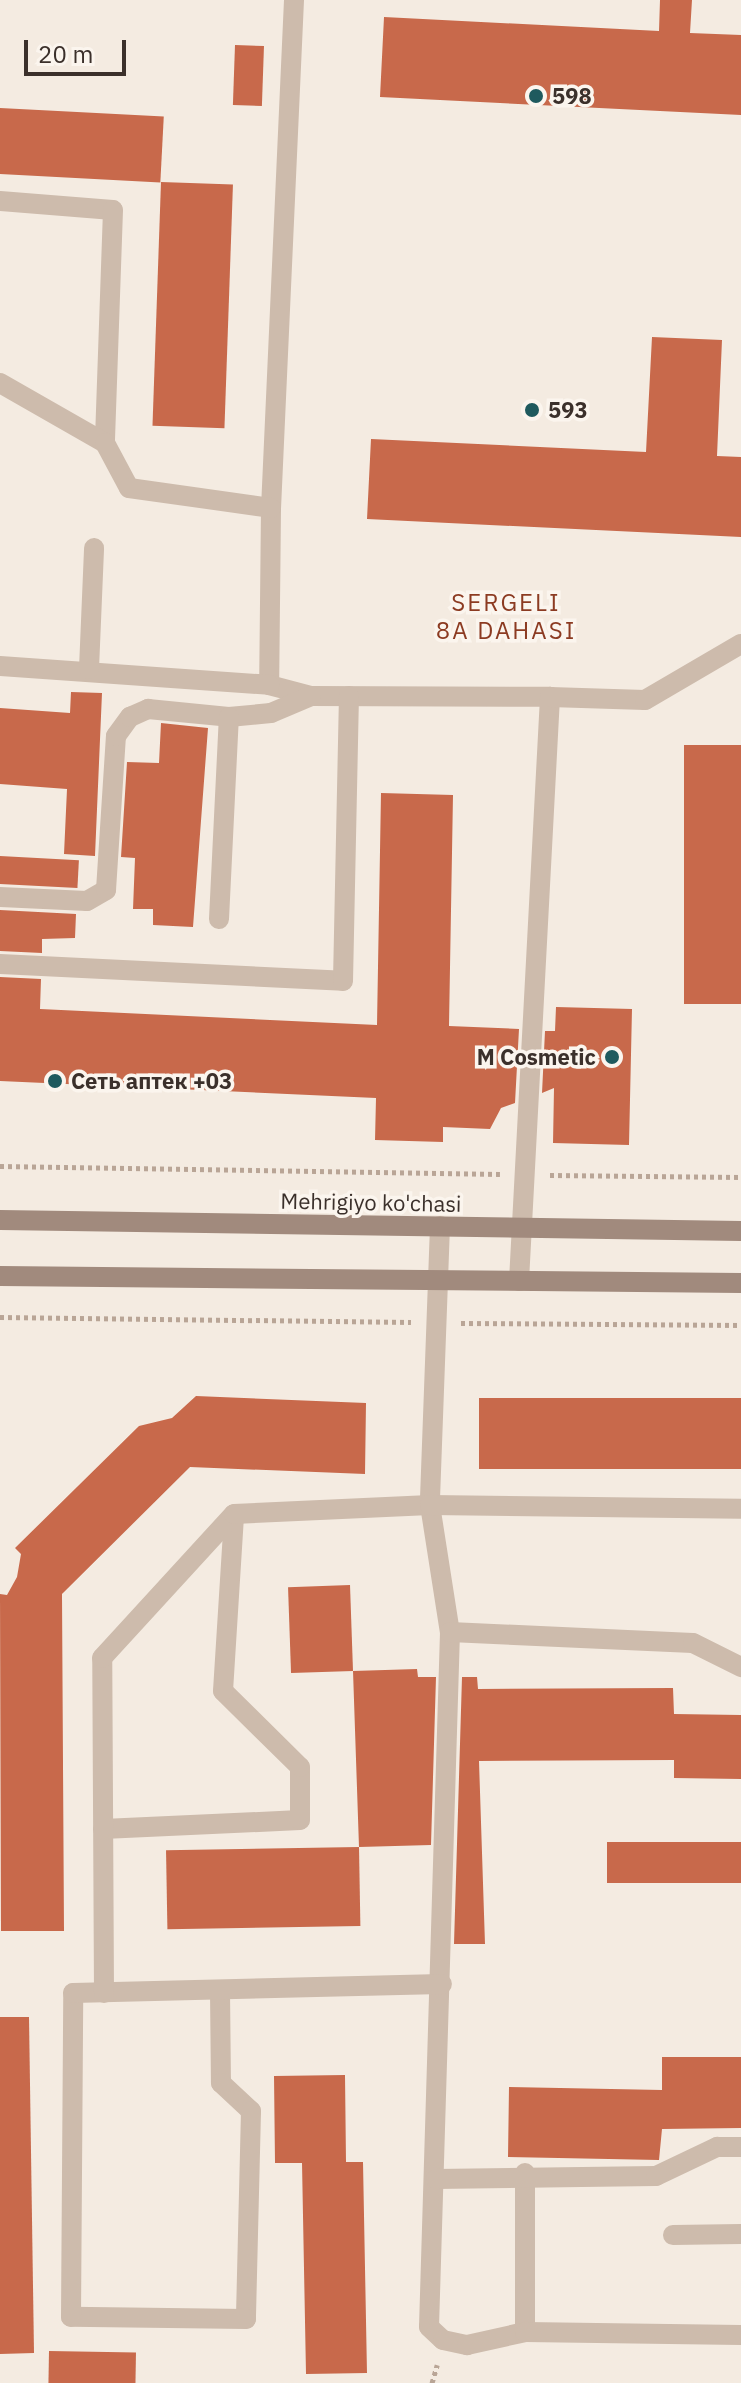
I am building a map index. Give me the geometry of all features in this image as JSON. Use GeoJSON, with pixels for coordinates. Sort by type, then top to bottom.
{"type":"FeatureCollection","features":[{"type":"Feature","properties":{"kind":"main road","name":"Mehrigiyo ko'chasi"},"geometry":{"type":"LineString","coordinates":[[0,1220],[741,1231]]}},
{"type":"Feature","properties":{"kind":"main road"},"geometry":{"type":"LineString","coordinates":[[0,1276],[741,1283]]}},
{"type":"Feature","properties":{"kind":"lane"},"geometry":{"type":"LineString","coordinates":[[269,685],[271,508],[294,0]]}},
{"type":"Feature","properties":{"kind":"lane"},"geometry":{"type":"LineString","coordinates":[[0,201],[113,210],[105,443],[129,488],[271,508]]}},
{"type":"Feature","properties":{"kind":"lane"},"geometry":{"type":"LineString","coordinates":[[0,383],[105,443]]}},
{"type":"Feature","properties":{"kind":"lane"},"geometry":{"type":"LineString","coordinates":[[89,669],[94,548]]}},
{"type":"Feature","properties":{"kind":"lane"},"geometry":{"type":"LineString","coordinates":[[0,666],[89,669],[269,685],[311,696],[645,700],[741,644]]}},
{"type":"Feature","properties":{"kind":"lane"},"geometry":{"type":"LineString","coordinates":[[0,897],[100,897],[110,878],[116,736],[130,717],[148,709],[229,717],[271,713],[311,696]]}},
{"type":"Feature","properties":{"kind":"lane"},"geometry":{"type":"LineString","coordinates":[[0,964],[343,981],[349,696]]}},
{"type":"Feature","properties":{"kind":"lane"},"geometry":{"type":"LineString","coordinates":[[519,1281],[550,697]]}},
{"type":"Feature","properties":{"kind":"lane"},"geometry":{"type":"LineString","coordinates":[[219,919],[229,717]]}},
{"type":"Feature","properties":{"kind":"lane"},"geometry":{"type":"LineString","coordinates":[[440,1226],[430,1505],[450,1632],[442,1984],[429,2327],[443,2340],[467,2345],[525,2332],[741,2335]]}},
{"type":"Feature","properties":{"kind":"lane"},"geometry":{"type":"LineString","coordinates":[[104,1993],[102,1658],[234,1514],[430,1505],[741,1509]]}},
{"type":"Feature","properties":{"kind":"lane"},"geometry":{"type":"LineString","coordinates":[[103,1829],[300,1820],[300,1767],[223,1691],[234,1514]]}},
{"type":"Feature","properties":{"kind":"lane"},"geometry":{"type":"LineString","coordinates":[[450,1632],[693,1643],[741,1667]]}},
{"type":"Feature","properties":{"kind":"lane"},"geometry":{"type":"LineString","coordinates":[[220,1991],[221,2083],[251,2111],[246,2319],[71,2317],[73,1993],[442,1984]]}},
{"type":"Feature","properties":{"kind":"lane"},"geometry":{"type":"LineString","coordinates":[[436,2179],[525,2173],[656,2176],[717,2147],[741,2147]]}},
{"type":"Feature","properties":{"kind":"lane"},"geometry":{"type":"LineString","coordinates":[[525,2173],[525,2332]]}},
{"type":"Feature","properties":{"kind":"lane"},"geometry":{"type":"LineString","coordinates":[[673,2235],[741,2234]]}},
{"type":"Feature","properties":{"kind":"path"},"geometry":{"type":"LineString","coordinates":[[0,1166],[741,1177]]}},
{"type":"Feature","properties":{"kind":"path"},"geometry":{"type":"LineString","coordinates":[[0,1317],[741,1325]]}},
{"type":"Feature","properties":{"kind":"building"},"geometry":{"type":"Polygon","coordinates":[[[660,0],[692,0],[690,33],[741,35],[741,115],[380,97],[384,17],[659,31],[660,0]]]}},
{"type":"Feature","properties":{"kind":"building"},"geometry":{"type":"Polygon","coordinates":[[[235,45],[264,46],[262,106],[233,105],[235,45]]]}},
{"type":"Feature","properties":{"kind":"building"},"geometry":{"type":"Polygon","coordinates":[[[0,108],[164,117],[160,182],[0,174],[0,108]]]}},
{"type":"Feature","properties":{"kind":"building"},"geometry":{"type":"Polygon","coordinates":[[[161,182],[233,185],[224,428],[152,426],[161,182]]]}},
{"type":"Feature","properties":{"kind":"building"},"geometry":{"type":"Polygon","coordinates":[[[652,337],[722,340],[717,456],[741,457],[741,537],[367,519],[371,439],[646,452],[652,337]]]}},
{"type":"Feature","properties":{"kind":"building"},"geometry":{"type":"Polygon","coordinates":[[[71,692],[102,693],[95,856],[64,854],[67,789],[0,784],[0,708],[70,713],[71,692]]]}},
{"type":"Feature","properties":{"kind":"building"},"geometry":{"type":"Polygon","coordinates":[[[161,723],[208,728],[193,927],[153,925],[153,909],[133,909],[135,858],[121,857],[127,762],[159,763],[161,723]]]}},
{"type":"Feature","properties":{"kind":"building"},"geometry":{"type":"Polygon","coordinates":[[[684,745],[741,745],[741,1004],[684,1004],[684,745]]]}},
{"type":"Feature","properties":{"kind":"building"},"geometry":{"type":"Polygon","coordinates":[[[381,793],[453,795],[449,1026],[519,1029],[515,1103],[501,1108],[490,1129],[443,1127],[443,1142],[375,1140],[376,1098],[0,1081],[0,977],[41,979],[40,1009],[377,1025],[381,793]]]}},
{"type":"Feature","properties":{"kind":"building"},"geometry":{"type":"Polygon","coordinates":[[[0,856],[79,860],[77,888],[0,884],[0,856]]]}},
{"type":"Feature","properties":{"kind":"building"},"geometry":{"type":"Polygon","coordinates":[[[0,910],[76,914],[75,938],[42,939],[42,953],[0,951],[0,910]]]}},
{"type":"Feature","properties":{"kind":"building"},"geometry":{"type":"Polygon","coordinates":[[[556,1007],[632,1009],[629,1145],[553,1143],[554,1088],[542,1093],[545,1031],[555,1031],[556,1007]]]}},
{"type":"Feature","properties":{"kind":"building"},"geometry":{"type":"Polygon","coordinates":[[[196,1396],[366,1403],[365,1474],[190,1467],[62,1594],[64,1931],[1,1931],[0,1594],[7,1595],[17,1577],[21,1554],[15,1548],[139,1426],[172,1418],[196,1396]]]}},
{"type":"Feature","properties":{"kind":"building"},"geometry":{"type":"Polygon","coordinates":[[[479,1398],[741,1398],[741,1469],[479,1469],[479,1398]]]}},
{"type":"Feature","properties":{"kind":"building"},"geometry":{"type":"Polygon","coordinates":[[[350,1585],[353,1671],[291,1673],[288,1587],[350,1585]]]}},
{"type":"Feature","properties":{"kind":"building"},"geometry":{"type":"Polygon","coordinates":[[[417,1669],[418,1677],[436,1677],[431,1845],[359,1847],[353,1671],[417,1669]]]}},
{"type":"Feature","properties":{"kind":"building"},"geometry":{"type":"Polygon","coordinates":[[[462,1677],[477,1677],[478,1689],[673,1688],[674,1714],[741,1715],[741,1779],[674,1778],[674,1760],[479,1761],[485,1944],[454,1944],[462,1677]]]}},
{"type":"Feature","properties":{"kind":"building"},"geometry":{"type":"Polygon","coordinates":[[[607,1842],[741,1842],[741,1883],[607,1883],[607,1842]]]}},
{"type":"Feature","properties":{"kind":"building"},"geometry":{"type":"Polygon","coordinates":[[[359,1847],[360,1926],[167,1929],[166,1850],[359,1847]]]}},
{"type":"Feature","properties":{"kind":"building"},"geometry":{"type":"Polygon","coordinates":[[[0,2017],[29,2017],[34,2353],[0,2354],[0,2017]]]}},
{"type":"Feature","properties":{"kind":"building"},"geometry":{"type":"Polygon","coordinates":[[[662,2057],[741,2057],[741,2128],[662,2129],[659,2160],[508,2157],[509,2087],[662,2090],[662,2057]]]}},
{"type":"Feature","properties":{"kind":"building"},"geometry":{"type":"Polygon","coordinates":[[[345,2075],[346,2162],[363,2162],[367,2373],[306,2374],[302,2163],[275,2163],[274,2076],[345,2075]]]}},
{"type":"Feature","properties":{"kind":"building"},"geometry":{"type":"Polygon","coordinates":[[[49,2351],[136,2353],[135,2383],[48,2383],[49,2351]]]}},
{"type":"Feature","properties":{"kind":"place","name":"598"},"geometry":{"type":"Point","coordinates":[536,96]}},
{"type":"Feature","properties":{"kind":"place","name":"593"},"geometry":{"type":"Point","coordinates":[532,410]}},
{"type":"Feature","properties":{"kind":"place","name":"M Cosmetic"},"geometry":{"type":"Point","coordinates":[612,1057]}},
{"type":"Feature","properties":{"kind":"place","name":"Сеть аптек +03"},"geometry":{"type":"Point","coordinates":[55,1081]}},
{"type":"Feature","properties":{"kind":"district","name":"SERGELI 8A DAHASI"},"geometry":{"type":"Point","coordinates":[506,617]}}]}
